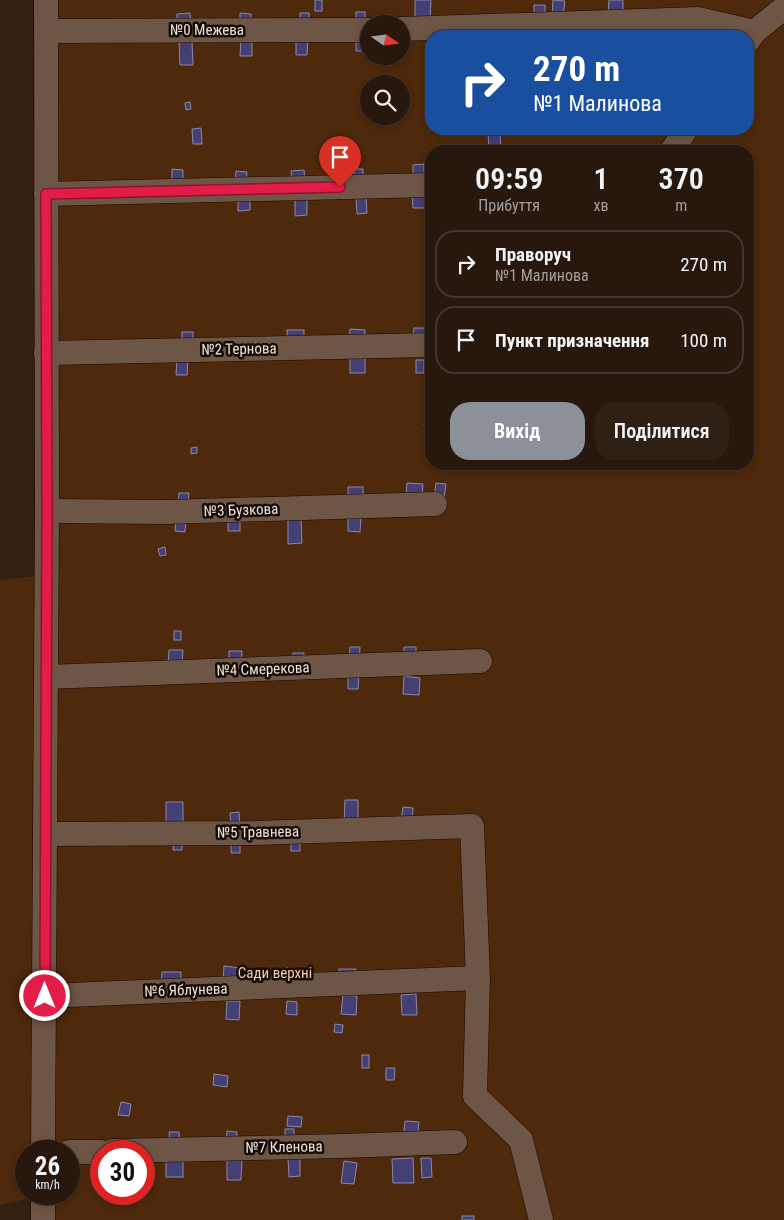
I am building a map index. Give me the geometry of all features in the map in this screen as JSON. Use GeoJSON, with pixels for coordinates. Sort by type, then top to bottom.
{"type":"FeatureCollection","features":[{"type":"Feature","properties":{"kind":"street"},"geometry":{"type":"LineString","coordinates":[[44,1140],[47,511],[46,0]]}},
{"type":"Feature","properties":{"kind":"street"},"geometry":{"type":"LineString","coordinates":[[754,33],[784,8]]}},
{"type":"Feature","properties":{"kind":"street"},"geometry":{"type":"LineString","coordinates":[[410,29],[698,20],[731,30]]}},
{"type":"Feature","properties":{"kind":"street","name":"№0 Межева"},"geometry":{"type":"LineString","coordinates":[[46,31],[360,30]]}},
{"type":"Feature","properties":{"kind":"street"},"geometry":{"type":"LineString","coordinates":[[46,194],[425,185]]}},
{"type":"Feature","properties":{"kind":"street","name":"№2 Тернова"},"geometry":{"type":"LineString","coordinates":[[46,353],[425,345]]}},
{"type":"Feature","properties":{"kind":"street","name":"№3 Бузкова"},"geometry":{"type":"LineString","coordinates":[[47,511],[167,512],[435,504]]}},
{"type":"Feature","properties":{"kind":"street","name":"№4 Смерекова"},"geometry":{"type":"LineString","coordinates":[[46,677],[480,661]]}},
{"type":"Feature","properties":{"kind":"street","name":"№5 Травнева"},"geometry":{"type":"LineString","coordinates":[[45,834],[255,833],[472,826],[478,978]]}},
{"type":"Feature","properties":{"kind":"street"},"geometry":{"type":"LineString","coordinates":[[478,978],[474,1096],[521,1140],[541,1220]]}},
{"type":"Feature","properties":{"kind":"street","name":"№6 Яблунева"},"geometry":{"type":"LineString","coordinates":[[45,996],[478,978]]}},
{"type":"Feature","properties":{"kind":"street","name":"№7 Кленова"},"geometry":{"type":"LineString","coordinates":[[155,1150],[455,1142]]}},
{"type":"Feature","properties":{"kind":"street"},"geometry":{"type":"LineString","coordinates":[[43,1205],[43,1220]]}},
{"type":"Feature","properties":{"kind":"green space","name":"Сади верхні"},"geometry":{"type":"Polygon","coordinates":[[[51,0],[784,0],[784,1220],[54,1220],[54,1205],[80,1205],[80,1140],[54,1140],[51,0]]]}},
{"type":"Feature","properties":{"kind":"green space"},"geometry":{"type":"Polygon","coordinates":[[[36,576],[32,1140],[15,1140],[15,1202],[0,1205],[0,580],[36,576]]]}},
{"type":"Feature","properties":{"kind":"building"},"geometry":{"type":"Polygon","coordinates":[[[315,0],[322,0],[322,11],[315,11],[315,0]]]}},
{"type":"Feature","properties":{"kind":"building"},"geometry":{"type":"Polygon","coordinates":[[[415,0],[431,0],[430,21],[415,21],[415,0]]]}},
{"type":"Feature","properties":{"kind":"building"},"geometry":{"type":"Polygon","coordinates":[[[553,0],[565,1],[563,16],[552,15],[553,0]]]}},
{"type":"Feature","properties":{"kind":"building"},"geometry":{"type":"Polygon","coordinates":[[[609,0],[623,0],[623,15],[608,14],[609,0]]]}},
{"type":"Feature","properties":{"kind":"building"},"geometry":{"type":"Polygon","coordinates":[[[534,5],[545,5],[545,17],[534,18],[534,5]]]}},
{"type":"Feature","properties":{"kind":"building"},"geometry":{"type":"Polygon","coordinates":[[[356,12],[365,12],[365,15],[360,15],[360,23],[356,23],[356,12]]]}},
{"type":"Feature","properties":{"kind":"building"},"geometry":{"type":"Polygon","coordinates":[[[190,13],[191,25],[177,26],[177,14],[190,13]]]}},
{"type":"Feature","properties":{"kind":"building"},"geometry":{"type":"Polygon","coordinates":[[[240,13],[251,14],[251,25],[240,25],[240,13]]]}},
{"type":"Feature","properties":{"kind":"building"},"geometry":{"type":"Polygon","coordinates":[[[300,13],[309,13],[309,26],[300,26],[300,13]]]}},
{"type":"Feature","properties":{"kind":"building"},"geometry":{"type":"Polygon","coordinates":[[[296,38],[308,38],[307,55],[296,55],[296,38]]]}},
{"type":"Feature","properties":{"kind":"building"},"geometry":{"type":"Polygon","coordinates":[[[356,38],[360,38],[360,51],[356,51],[356,38]]]}},
{"type":"Feature","properties":{"kind":"building"},"geometry":{"type":"Polygon","coordinates":[[[241,39],[252,40],[252,56],[240,56],[241,39]]]}},
{"type":"Feature","properties":{"kind":"building"},"geometry":{"type":"Polygon","coordinates":[[[192,41],[193,65],[180,65],[179,42],[192,41]]]}},
{"type":"Feature","properties":{"kind":"building"},"geometry":{"type":"Polygon","coordinates":[[[190,102],[191,109],[186,110],[185,103],[190,102]]]}},
{"type":"Feature","properties":{"kind":"building"},"geometry":{"type":"Polygon","coordinates":[[[201,128],[202,144],[193,144],[192,129],[201,128]]]}},
{"type":"Feature","properties":{"kind":"building"},"geometry":{"type":"Polygon","coordinates":[[[488,135],[500,135],[501,145],[489,145],[488,135]]]}},
{"type":"Feature","properties":{"kind":"building"},"geometry":{"type":"Polygon","coordinates":[[[424,164],[424,180],[413,181],[413,165],[424,164]]]}},
{"type":"Feature","properties":{"kind":"building"},"geometry":{"type":"Polygon","coordinates":[[[172,169],[183,170],[183,186],[172,185],[172,169]]]}},
{"type":"Feature","properties":{"kind":"building"},"geometry":{"type":"Polygon","coordinates":[[[354,169],[363,169],[363,181],[354,182],[354,169]]]}},
{"type":"Feature","properties":{"kind":"building"},"geometry":{"type":"Polygon","coordinates":[[[304,170],[305,182],[292,183],[291,171],[304,170]]]}},
{"type":"Feature","properties":{"kind":"building"},"geometry":{"type":"Polygon","coordinates":[[[236,171],[247,172],[246,185],[235,184],[236,171]]]}},
{"type":"Feature","properties":{"kind":"building"},"geometry":{"type":"Polygon","coordinates":[[[412,194],[425,194],[425,208],[413,208],[412,194]]]}},
{"type":"Feature","properties":{"kind":"building"},"geometry":{"type":"Polygon","coordinates":[[[356,195],[366,195],[367,213],[357,214],[356,195]]]}},
{"type":"Feature","properties":{"kind":"building"},"geometry":{"type":"Polygon","coordinates":[[[250,198],[250,210],[238,211],[238,199],[250,198]]]}},
{"type":"Feature","properties":{"kind":"building"},"geometry":{"type":"Polygon","coordinates":[[[295,198],[307,198],[307,215],[295,216],[295,198]]]}},
{"type":"Feature","properties":{"kind":"building"},"geometry":{"type":"Polygon","coordinates":[[[414,328],[425,328],[425,340],[413,339],[414,328]]]}},
{"type":"Feature","properties":{"kind":"building"},"geometry":{"type":"Polygon","coordinates":[[[350,329],[365,330],[365,342],[349,342],[350,329]]]}},
{"type":"Feature","properties":{"kind":"building"},"geometry":{"type":"Polygon","coordinates":[[[287,330],[304,330],[304,340],[287,340],[287,330]]]}},
{"type":"Feature","properties":{"kind":"building"},"geometry":{"type":"Polygon","coordinates":[[[182,332],[193,332],[193,344],[182,344],[182,332]]]}},
{"type":"Feature","properties":{"kind":"building"},"geometry":{"type":"Polygon","coordinates":[[[350,356],[365,356],[365,373],[350,373],[350,356]]]}},
{"type":"Feature","properties":{"kind":"building"},"geometry":{"type":"Polygon","coordinates":[[[177,359],[188,360],[187,375],[176,375],[177,359]]]}},
{"type":"Feature","properties":{"kind":"building"},"geometry":{"type":"Polygon","coordinates":[[[416,360],[424,360],[424,373],[416,373],[416,360]]]}},
{"type":"Feature","properties":{"kind":"building"},"geometry":{"type":"Polygon","coordinates":[[[197,447],[197,453],[191,454],[191,448],[197,447]]]}},
{"type":"Feature","properties":{"kind":"building"},"geometry":{"type":"Polygon","coordinates":[[[407,483],[423,484],[422,499],[406,498],[407,483]]]}},
{"type":"Feature","properties":{"kind":"building"},"geometry":{"type":"Polygon","coordinates":[[[436,483],[446,484],[444,499],[434,498],[436,483]]]}},
{"type":"Feature","properties":{"kind":"building"},"geometry":{"type":"Polygon","coordinates":[[[348,487],[363,487],[363,502],[348,502],[348,487]]]}},
{"type":"Feature","properties":{"kind":"building"},"geometry":{"type":"Polygon","coordinates":[[[179,493],[189,493],[188,506],[178,506],[179,493]]]}},
{"type":"Feature","properties":{"kind":"building"},"geometry":{"type":"Polygon","coordinates":[[[288,517],[301,517],[302,543],[288,544],[288,517]]]}},
{"type":"Feature","properties":{"kind":"building"},"geometry":{"type":"Polygon","coordinates":[[[176,518],[186,519],[185,532],[175,531],[176,518]]]}},
{"type":"Feature","properties":{"kind":"building"},"geometry":{"type":"Polygon","coordinates":[[[228,518],[240,518],[240,531],[228,531],[228,518]]]}},
{"type":"Feature","properties":{"kind":"building"},"geometry":{"type":"Polygon","coordinates":[[[348,518],[361,518],[360,532],[348,531],[348,518]]]}},
{"type":"Feature","properties":{"kind":"building"},"geometry":{"type":"Polygon","coordinates":[[[165,547],[166,555],[160,556],[158,549],[165,547]]]}},
{"type":"Feature","properties":{"kind":"building"},"geometry":{"type":"Polygon","coordinates":[[[174,631],[181,631],[181,640],[174,640],[174,631]]]}},
{"type":"Feature","properties":{"kind":"building"},"geometry":{"type":"Polygon","coordinates":[[[350,647],[360,647],[359,663],[349,662],[350,647]]]}},
{"type":"Feature","properties":{"kind":"building"},"geometry":{"type":"Polygon","coordinates":[[[404,647],[416,647],[416,661],[404,660],[404,647]]]}},
{"type":"Feature","properties":{"kind":"building"},"geometry":{"type":"Polygon","coordinates":[[[169,650],[183,650],[182,666],[168,666],[169,650]]]}},
{"type":"Feature","properties":{"kind":"building"},"geometry":{"type":"Polygon","coordinates":[[[229,651],[242,651],[241,666],[229,666],[229,651]]]}},
{"type":"Feature","properties":{"kind":"building"},"geometry":{"type":"Polygon","coordinates":[[[293,653],[304,653],[303,665],[292,665],[293,653]]]}},
{"type":"Feature","properties":{"kind":"building"},"geometry":{"type":"Polygon","coordinates":[[[348,673],[359,673],[358,689],[348,689],[348,673]]]}},
{"type":"Feature","properties":{"kind":"building"},"geometry":{"type":"Polygon","coordinates":[[[404,676],[420,678],[419,695],[403,694],[404,676]]]}},
{"type":"Feature","properties":{"kind":"building"},"geometry":{"type":"Polygon","coordinates":[[[345,800],[358,800],[358,825],[344,824],[345,800]]]}},
{"type":"Feature","properties":{"kind":"building"},"geometry":{"type":"Polygon","coordinates":[[[166,802],[183,802],[183,825],[166,826],[166,802]]]}},
{"type":"Feature","properties":{"kind":"building"},"geometry":{"type":"Polygon","coordinates":[[[403,807],[413,808],[412,823],[401,822],[403,807]]]}},
{"type":"Feature","properties":{"kind":"building"},"geometry":{"type":"Polygon","coordinates":[[[239,812],[240,828],[231,828],[230,813],[239,812]]]}},
{"type":"Feature","properties":{"kind":"building"},"geometry":{"type":"Polygon","coordinates":[[[174,838],[182,838],[182,850],[173,850],[174,838]]]}},
{"type":"Feature","properties":{"kind":"building"},"geometry":{"type":"Polygon","coordinates":[[[231,838],[240,839],[240,853],[231,853],[231,838]]]}},
{"type":"Feature","properties":{"kind":"building"},"geometry":{"type":"Polygon","coordinates":[[[291,838],[300,838],[300,851],[291,851],[291,838]]]}},
{"type":"Feature","properties":{"kind":"building"},"geometry":{"type":"Polygon","coordinates":[[[224,966],[240,968],[238,983],[223,982],[224,966]]]}},
{"type":"Feature","properties":{"kind":"building"},"geometry":{"type":"Polygon","coordinates":[[[286,968],[299,969],[298,984],[285,983],[286,968]]]}},
{"type":"Feature","properties":{"kind":"building"},"geometry":{"type":"Polygon","coordinates":[[[339,969],[356,969],[355,982],[339,981],[339,969]]]}},
{"type":"Feature","properties":{"kind":"building"},"geometry":{"type":"Polygon","coordinates":[[[162,972],[181,972],[181,986],[161,986],[162,972]]]}},
{"type":"Feature","properties":{"kind":"building"},"geometry":{"type":"Polygon","coordinates":[[[416,994],[417,1015],[402,1015],[401,995],[416,994]]]}},
{"type":"Feature","properties":{"kind":"building"},"geometry":{"type":"Polygon","coordinates":[[[343,995],[357,996],[356,1015],[341,1014],[343,995]]]}},
{"type":"Feature","properties":{"kind":"building"},"geometry":{"type":"Polygon","coordinates":[[[227,1001],[240,1001],[239,1020],[226,1019],[227,1001]]]}},
{"type":"Feature","properties":{"kind":"building"},"geometry":{"type":"Polygon","coordinates":[[[287,1001],[297,1002],[297,1015],[286,1014],[287,1001]]]}},
{"type":"Feature","properties":{"kind":"building"},"geometry":{"type":"Polygon","coordinates":[[[335,1024],[343,1025],[342,1033],[334,1032],[335,1024]]]}},
{"type":"Feature","properties":{"kind":"building"},"geometry":{"type":"Polygon","coordinates":[[[362,1055],[369,1055],[369,1068],[362,1068],[362,1055]]]}},
{"type":"Feature","properties":{"kind":"building"},"geometry":{"type":"Polygon","coordinates":[[[386,1068],[395,1068],[394,1080],[386,1080],[386,1068]]]}},
{"type":"Feature","properties":{"kind":"building"},"geometry":{"type":"Polygon","coordinates":[[[214,1074],[228,1076],[227,1087],[213,1085],[214,1074]]]}},
{"type":"Feature","properties":{"kind":"building"},"geometry":{"type":"Polygon","coordinates":[[[121,1102],[131,1104],[129,1116],[118,1115],[121,1102]]]}},
{"type":"Feature","properties":{"kind":"building"},"geometry":{"type":"Polygon","coordinates":[[[288,1116],[302,1117],[301,1127],[287,1126],[288,1116]]]}},
{"type":"Feature","properties":{"kind":"building"},"geometry":{"type":"Polygon","coordinates":[[[405,1121],[419,1122],[417,1142],[403,1141],[405,1121]]]}},
{"type":"Feature","properties":{"kind":"building"},"geometry":{"type":"Polygon","coordinates":[[[285,1129],[294,1129],[294,1144],[285,1144],[285,1129]]]}},
{"type":"Feature","properties":{"kind":"building"},"geometry":{"type":"Polygon","coordinates":[[[227,1131],[237,1132],[237,1146],[226,1146],[227,1131]]]}},
{"type":"Feature","properties":{"kind":"building"},"geometry":{"type":"Polygon","coordinates":[[[169,1132],[179,1132],[180,1146],[170,1146],[169,1132]]]}},
{"type":"Feature","properties":{"kind":"building"},"geometry":{"type":"Polygon","coordinates":[[[300,1156],[300,1176],[289,1177],[288,1157],[300,1156]]]}},
{"type":"Feature","properties":{"kind":"building"},"geometry":{"type":"Polygon","coordinates":[[[413,1158],[414,1183],[393,1183],[392,1159],[413,1158]]]}},
{"type":"Feature","properties":{"kind":"building"},"geometry":{"type":"Polygon","coordinates":[[[421,1158],[431,1158],[432,1177],[422,1178],[421,1158]]]}},
{"type":"Feature","properties":{"kind":"building"},"geometry":{"type":"Polygon","coordinates":[[[227,1160],[242,1160],[241,1180],[227,1180],[227,1160]]]}},
{"type":"Feature","properties":{"kind":"building"},"geometry":{"type":"Polygon","coordinates":[[[166,1161],[183,1161],[183,1177],[166,1177],[166,1161]]]}},
{"type":"Feature","properties":{"kind":"building"},"geometry":{"type":"Polygon","coordinates":[[[344,1161],[357,1163],[354,1184],[341,1183],[344,1161]]]}},
{"type":"Feature","properties":{"kind":"building"},"geometry":{"type":"Polygon","coordinates":[[[462,1216],[474,1216],[474,1220],[462,1220],[462,1216]]]}},
{"type":"Feature","properties":{"kind":"route"},"geometry":{"type":"LineString","coordinates":[[45,996],[46,194],[340,187]]}}]}
